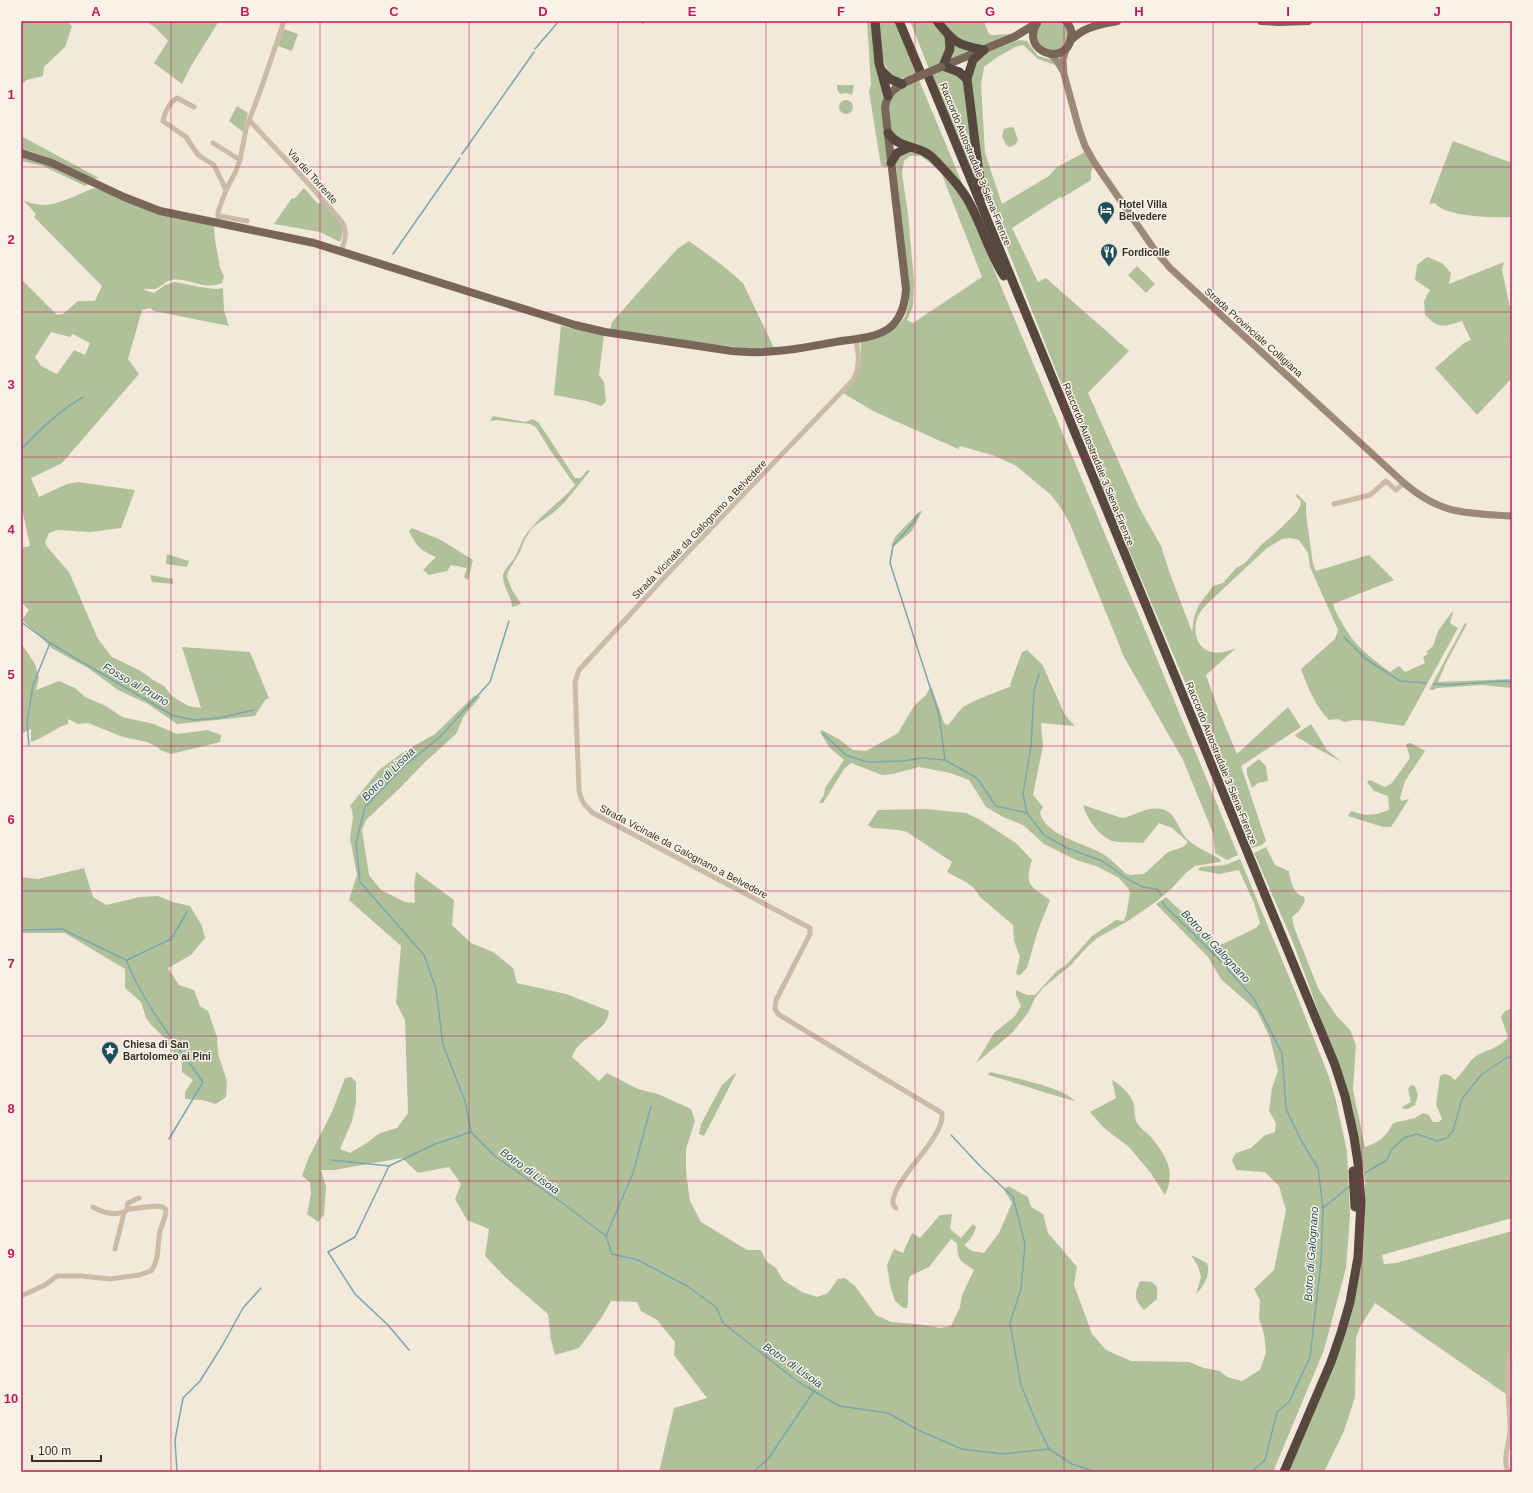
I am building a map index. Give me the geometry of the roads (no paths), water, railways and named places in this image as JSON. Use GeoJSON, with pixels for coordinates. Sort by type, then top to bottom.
{"type":"FeatureCollection","features":[{"type":"Feature","properties":{"kind":"highway"},"geometry":{"type":"LineString","coordinates":[[875,21],[880,68],[888,96]]}},
{"type":"Feature","properties":{"kind":"highway","name":"Raccordo Autostradale 3 Siena-Firenze"},"geometry":{"type":"LineString","coordinates":[[899,21],[924,74]]}},
{"type":"Feature","properties":{"kind":"highway","name":"Raccordo Autostradale 3 Siena-Firenze"},"geometry":{"type":"LineString","coordinates":[[905,21],[924,74],[1329,1066],[1335,1081],[1347,1125],[1354,1177],[1355,1205],[1353,1245],[1347,1288],[1327,1359],[1278,1472]]}},
{"type":"Feature","properties":{"kind":"highway"},"geometry":{"type":"LineString","coordinates":[[937,21],[949,36],[961,45],[984,50]]}},
{"type":"Feature","properties":{"kind":"highway"},"geometry":{"type":"LineString","coordinates":[[949,36],[950,49],[942,67],[959,72],[967,79]]}},
{"type":"Feature","properties":{"kind":"highway"},"geometry":{"type":"LineString","coordinates":[[984,50],[973,60],[967,79],[980,190],[1004,253],[1007,276]]}},
{"type":"Feature","properties":{"kind":"highway"},"geometry":{"type":"LineString","coordinates":[[880,68],[888,78],[906,82]]}},
{"type":"Feature","properties":{"kind":"highway"},"geometry":{"type":"LineString","coordinates":[[888,133],[898,144],[922,150],[931,155],[966,197],[972,207],[995,262],[1007,276]]}},
{"type":"Feature","properties":{"kind":"highway"},"geometry":{"type":"LineString","coordinates":[[891,163],[897,153],[910,147]]}},
{"type":"Feature","properties":{"kind":"highway","name":"Raccordo Autostradale 3 Siena-Firenze"},"geometry":{"type":"LineString","coordinates":[[1007,276],[1335,1065],[1349,1111],[1361,1184],[1358,1257],[1341,1333],[1334,1355],[1284,1472]]}},
{"type":"Feature","properties":{"kind":"main road"},"geometry":{"type":"LineString","coordinates":[[1038,22],[1033,33],[1034,40],[1038,48],[1050,54],[1059,53],[1066,48],[1071,40],[1080,31],[1117,21]]}},
{"type":"Feature","properties":{"kind":"main road"},"geometry":{"type":"LineString","coordinates":[[1261,21],[1308,21]]}},
{"type":"Feature","properties":{"kind":"main road"},"geometry":{"type":"LineString","coordinates":[[21,153],[52,163],[124,197],[160,211],[218,219],[341,251],[551,318],[605,332],[751,352],[788,350],[871,336],[888,329],[900,315],[905,303],[906,289],[885,110],[888,96],[906,82],[1014,37],[1038,22]]}},
{"type":"Feature","properties":{"kind":"main road"},"geometry":{"type":"LineString","coordinates":[[1067,22],[1078,26],[1091,27]]}},
{"type":"Feature","properties":{"kind":"main road"},"geometry":{"type":"LineString","coordinates":[[1067,22],[1072,33],[1071,40]]}},
{"type":"Feature","properties":{"kind":"main road"},"geometry":{"type":"LineString","coordinates":[[1014,37],[1026,37],[1034,40]]}},
{"type":"Feature","properties":{"kind":"main road","name":"Strada Provinciale Colligiana"},"geometry":{"type":"LineString","coordinates":[[1064,74],[1063,60],[1066,48]]}},
{"type":"Feature","properties":{"kind":"main road","name":"Strada Provinciale Colligiana"},"geometry":{"type":"LineString","coordinates":[[1050,54],[1059,63],[1064,74],[1079,129],[1087,150],[1161,258],[1404,483],[1425,499],[1447,509],[1461,512],[1512,516]]}},
{"type":"Feature","properties":{"kind":"street"},"geometry":{"type":"LineString","coordinates":[[247,221],[218,219],[218,212],[226,190],[240,160],[249,120],[284,21]]}},
{"type":"Feature","properties":{"kind":"street"},"geometry":{"type":"LineString","coordinates":[[194,106],[177,98],[173,100],[163,117],[163,121],[186,136],[198,155],[214,165],[226,190]]}},
{"type":"Feature","properties":{"kind":"street","name":"Via del Torrente"},"geometry":{"type":"LineString","coordinates":[[249,120],[342,222],[346,234],[341,251]]}},
{"type":"Feature","properties":{"kind":"street"},"geometry":{"type":"LineString","coordinates":[[213,143],[240,160]]}},
{"type":"Feature","properties":{"kind":"street","name":"Strada Vicinale da Galognano a Belvedere"},"geometry":{"type":"LineString","coordinates":[[856,339],[859,364],[858,372],[853,380],[680,560],[579,670],[576,682],[579,791],[584,806],[593,813],[810,928],[810,934],[776,1000],[775,1009],[778,1014],[942,1113],[942,1121],[933,1140],[899,1183],[894,1195],[893,1203],[896,1208]]}},
{"type":"Feature","properties":{"kind":"street"},"geometry":{"type":"LineString","coordinates":[[1334,504],[1370,495],[1386,481],[1396,490],[1404,483]]}},
{"type":"Feature","properties":{"kind":"street"},"geometry":{"type":"LineString","coordinates":[[129,1209],[126,1206],[128,1203],[139,1198]]}},
{"type":"Feature","properties":{"kind":"street"},"geometry":{"type":"LineString","coordinates":[[21,1296],[45,1285],[57,1276],[82,1276],[110,1279],[139,1275],[151,1271],[154,1268],[157,1261],[160,1232],[166,1210],[163,1207],[155,1206],[129,1209],[124,1213],[110,1214],[93,1207]]}},
{"type":"Feature","properties":{"kind":"street"},"geometry":{"type":"LineString","coordinates":[[115,1248],[124,1213]]}},
{"type":"Feature","properties":{"kind":"street"},"geometry":{"type":"LineString","coordinates":[[1508,1472],[1506,1461],[1510,1430],[1507,1375],[1512,1345]]}},
{"type":"Feature","properties":{"kind":"waterway"},"geometry":{"type":"LineString","coordinates":[[535,49],[559,21]]}},
{"type":"Feature","properties":{"kind":"waterway"},"geometry":{"type":"LineString","coordinates":[[462,154],[534,52]]}},
{"type":"Feature","properties":{"kind":"waterway"},"geometry":{"type":"LineString","coordinates":[[393,254],[460,158]]}},
{"type":"Feature","properties":{"kind":"waterway"},"geometry":{"type":"LineString","coordinates":[[21,450],[50,421],[83,397]]}},
{"type":"Feature","properties":{"kind":"waterway"},"geometry":{"type":"LineString","coordinates":[[918,514],[913,523],[893,546],[890,563],[939,715],[945,760]]}},
{"type":"Feature","properties":{"kind":"waterway","name":"Botro di Lisoia"},"geometry":{"type":"LineString","coordinates":[[509,621],[490,682],[440,737],[404,766],[365,807],[356,843],[360,882],[424,955],[436,989],[443,1045],[465,1101],[471,1132],[496,1157],[561,1202],[606,1236],[612,1254],[638,1260],[687,1286],[716,1307],[723,1323],[797,1381],[839,1406],[888,1413],[920,1431],[962,1449],[1003,1454],[1049,1449],[1072,1464],[1096,1472]]}},
{"type":"Feature","properties":{"kind":"waterway","name":"Fosso al Pruno"},"geometry":{"type":"LineString","coordinates":[[21,622],[50,643],[172,715],[193,720],[219,718],[254,710]]}},
{"type":"Feature","properties":{"kind":"waterway"},"geometry":{"type":"LineString","coordinates":[[1344,637],[1366,659],[1400,681],[1426,683]]}},
{"type":"Feature","properties":{"kind":"waterway"},"geometry":{"type":"LineString","coordinates":[[29,745],[27,723],[33,685],[50,643]]}},
{"type":"Feature","properties":{"kind":"waterway"},"geometry":{"type":"LineString","coordinates":[[1027,813],[1023,794],[1031,746],[1034,691],[1039,674]]}},
{"type":"Feature","properties":{"kind":"waterway"},"geometry":{"type":"LineString","coordinates":[[1434,684],[1445,685],[1504,681],[1512,682]]}},
{"type":"Feature","properties":{"kind":"waterway","name":"Botro di Galognano"},"geometry":{"type":"LineString","coordinates":[[823,734],[846,755],[867,762],[902,761],[922,758],[945,760],[977,778],[996,806],[1027,813],[1044,835],[1067,848],[1102,861],[1129,880],[1143,887],[1157,889],[1161,895]]}},
{"type":"Feature","properties":{"kind":"waterway","name":"Botro di Galognano"},"geometry":{"type":"LineString","coordinates":[[1163,902],[1165,906],[1220,960],[1254,999],[1282,1053],[1286,1109],[1302,1142],[1318,1168],[1323,1208],[1321,1262],[1310,1357],[1289,1402],[1277,1412],[1265,1460],[1251,1472]]}},
{"type":"Feature","properties":{"kind":"waterway"},"geometry":{"type":"LineString","coordinates":[[127,960],[171,939],[187,912]]}},
{"type":"Feature","properties":{"kind":"waterway"},"geometry":{"type":"LineString","coordinates":[[21,930],[62,929],[126,960],[141,992],[171,1038],[203,1082],[169,1139]]}},
{"type":"Feature","properties":{"kind":"waterway"},"geometry":{"type":"LineString","coordinates":[[1365,1173],[1387,1160],[1391,1150],[1404,1138],[1417,1134],[1437,1141],[1447,1138],[1453,1131],[1462,1099],[1481,1075],[1506,1058],[1512,1056]]}},
{"type":"Feature","properties":{"kind":"waterway"},"geometry":{"type":"LineString","coordinates":[[606,1236],[633,1173],[651,1106]]}},
{"type":"Feature","properties":{"kind":"waterway"},"geometry":{"type":"LineString","coordinates":[[409,1350],[388,1325],[355,1294],[328,1252],[355,1237],[389,1166],[435,1144],[471,1132]]}},
{"type":"Feature","properties":{"kind":"waterway"},"geometry":{"type":"LineString","coordinates":[[951,1135],[980,1166],[1013,1197],[1025,1244],[1021,1289],[1010,1323],[1021,1385],[1049,1449]]}},
{"type":"Feature","properties":{"kind":"waterway"},"geometry":{"type":"LineString","coordinates":[[331,1160],[389,1166]]}},
{"type":"Feature","properties":{"kind":"waterway"},"geometry":{"type":"LineString","coordinates":[[1323,1208],[1350,1186]]}},
{"type":"Feature","properties":{"kind":"waterway"},"geometry":{"type":"LineString","coordinates":[[177,1472],[175,1440],[183,1398],[200,1381],[243,1308],[261,1288]]}},
{"type":"Feature","properties":{"kind":"waterway"},"geometry":{"type":"LineString","coordinates":[[753,1472],[768,1459],[814,1391]]}},
{"type":"Feature","properties":{"kind":"place","name":"Hotel Villa Belvedere"},"geometry":{"type":"Point","coordinates":[1106,225]}},
{"type":"Feature","properties":{"kind":"place","name":"Fordicolle"},"geometry":{"type":"Point","coordinates":[1109,267]}},
{"type":"Feature","properties":{"kind":"place","name":"Chiesa di San Bartolomeo ai Pini"},"geometry":{"type":"Point","coordinates":[110,1065]}}]}
